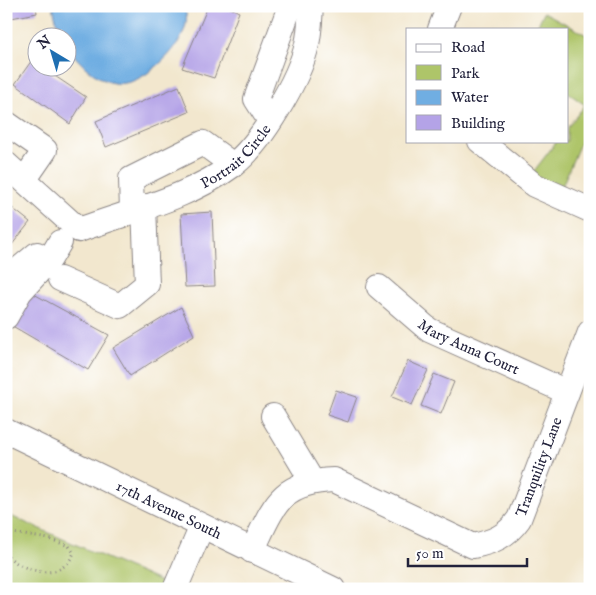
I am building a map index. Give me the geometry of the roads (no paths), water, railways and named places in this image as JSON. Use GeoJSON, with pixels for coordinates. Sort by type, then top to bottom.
{"type":"FeatureCollection","features":[{"type":"Feature","properties":{"kind":"street"},"geometry":{"type":"LineString","coordinates":[[270,121],[256,100],[289,9],[296,6]]}},
{"type":"Feature","properties":{"kind":"street","name":"Portrait Circle"},"geometry":{"type":"LineString","coordinates":[[6,317],[11,285],[40,252],[70,236],[138,208],[186,192],[233,165],[261,135],[291,86],[307,45],[312,6]]}},
{"type":"Feature","properties":{"kind":"street"},"geometry":{"type":"LineString","coordinates":[[440,28],[449,6]]}},
{"type":"Feature","properties":{"kind":"street"},"geometry":{"type":"LineString","coordinates":[[6,123],[45,150],[25,179]]}},
{"type":"Feature","properties":{"kind":"street"},"geometry":{"type":"LineString","coordinates":[[481,142],[534,185],[590,210]]}},
{"type":"Feature","properties":{"kind":"street"},"geometry":{"type":"LineString","coordinates":[[60,279],[120,306],[147,284],[138,208],[131,179],[203,143],[233,165]]}},
{"type":"Feature","properties":{"kind":"street"},"geometry":{"type":"LineString","coordinates":[[6,164],[25,179],[70,236]]}},
{"type":"Feature","properties":{"kind":"street","name":"Mary Anna Court"},"geometry":{"type":"LineString","coordinates":[[380,288],[429,330],[567,392]]}},
{"type":"Feature","properties":{"kind":"street","name":"Tranquility Lane"},"geometry":{"type":"LineString","coordinates":[[252,551],[272,509],[290,489],[312,481],[334,480],[472,546],[488,543],[509,533],[519,519],[590,332]]}},
{"type":"Feature","properties":{"kind":"street"},"geometry":{"type":"LineString","coordinates":[[273,416],[312,481]]}},
{"type":"Feature","properties":{"kind":"street","name":"17th Avenue South"},"geometry":{"type":"LineString","coordinates":[[6,430],[333,589]]}},
{"type":"Feature","properties":{"kind":"street"},"geometry":{"type":"LineString","coordinates":[[175,589],[202,526]]}},
{"type":"Feature","properties":{"kind":"water"},"geometry":{"type":"Polygon","coordinates":[[[53,6],[183,6],[186,17],[185,29],[170,54],[147,74],[135,80],[119,84],[108,82],[98,77],[78,60],[78,28],[60,28],[53,6]]]}}]}
